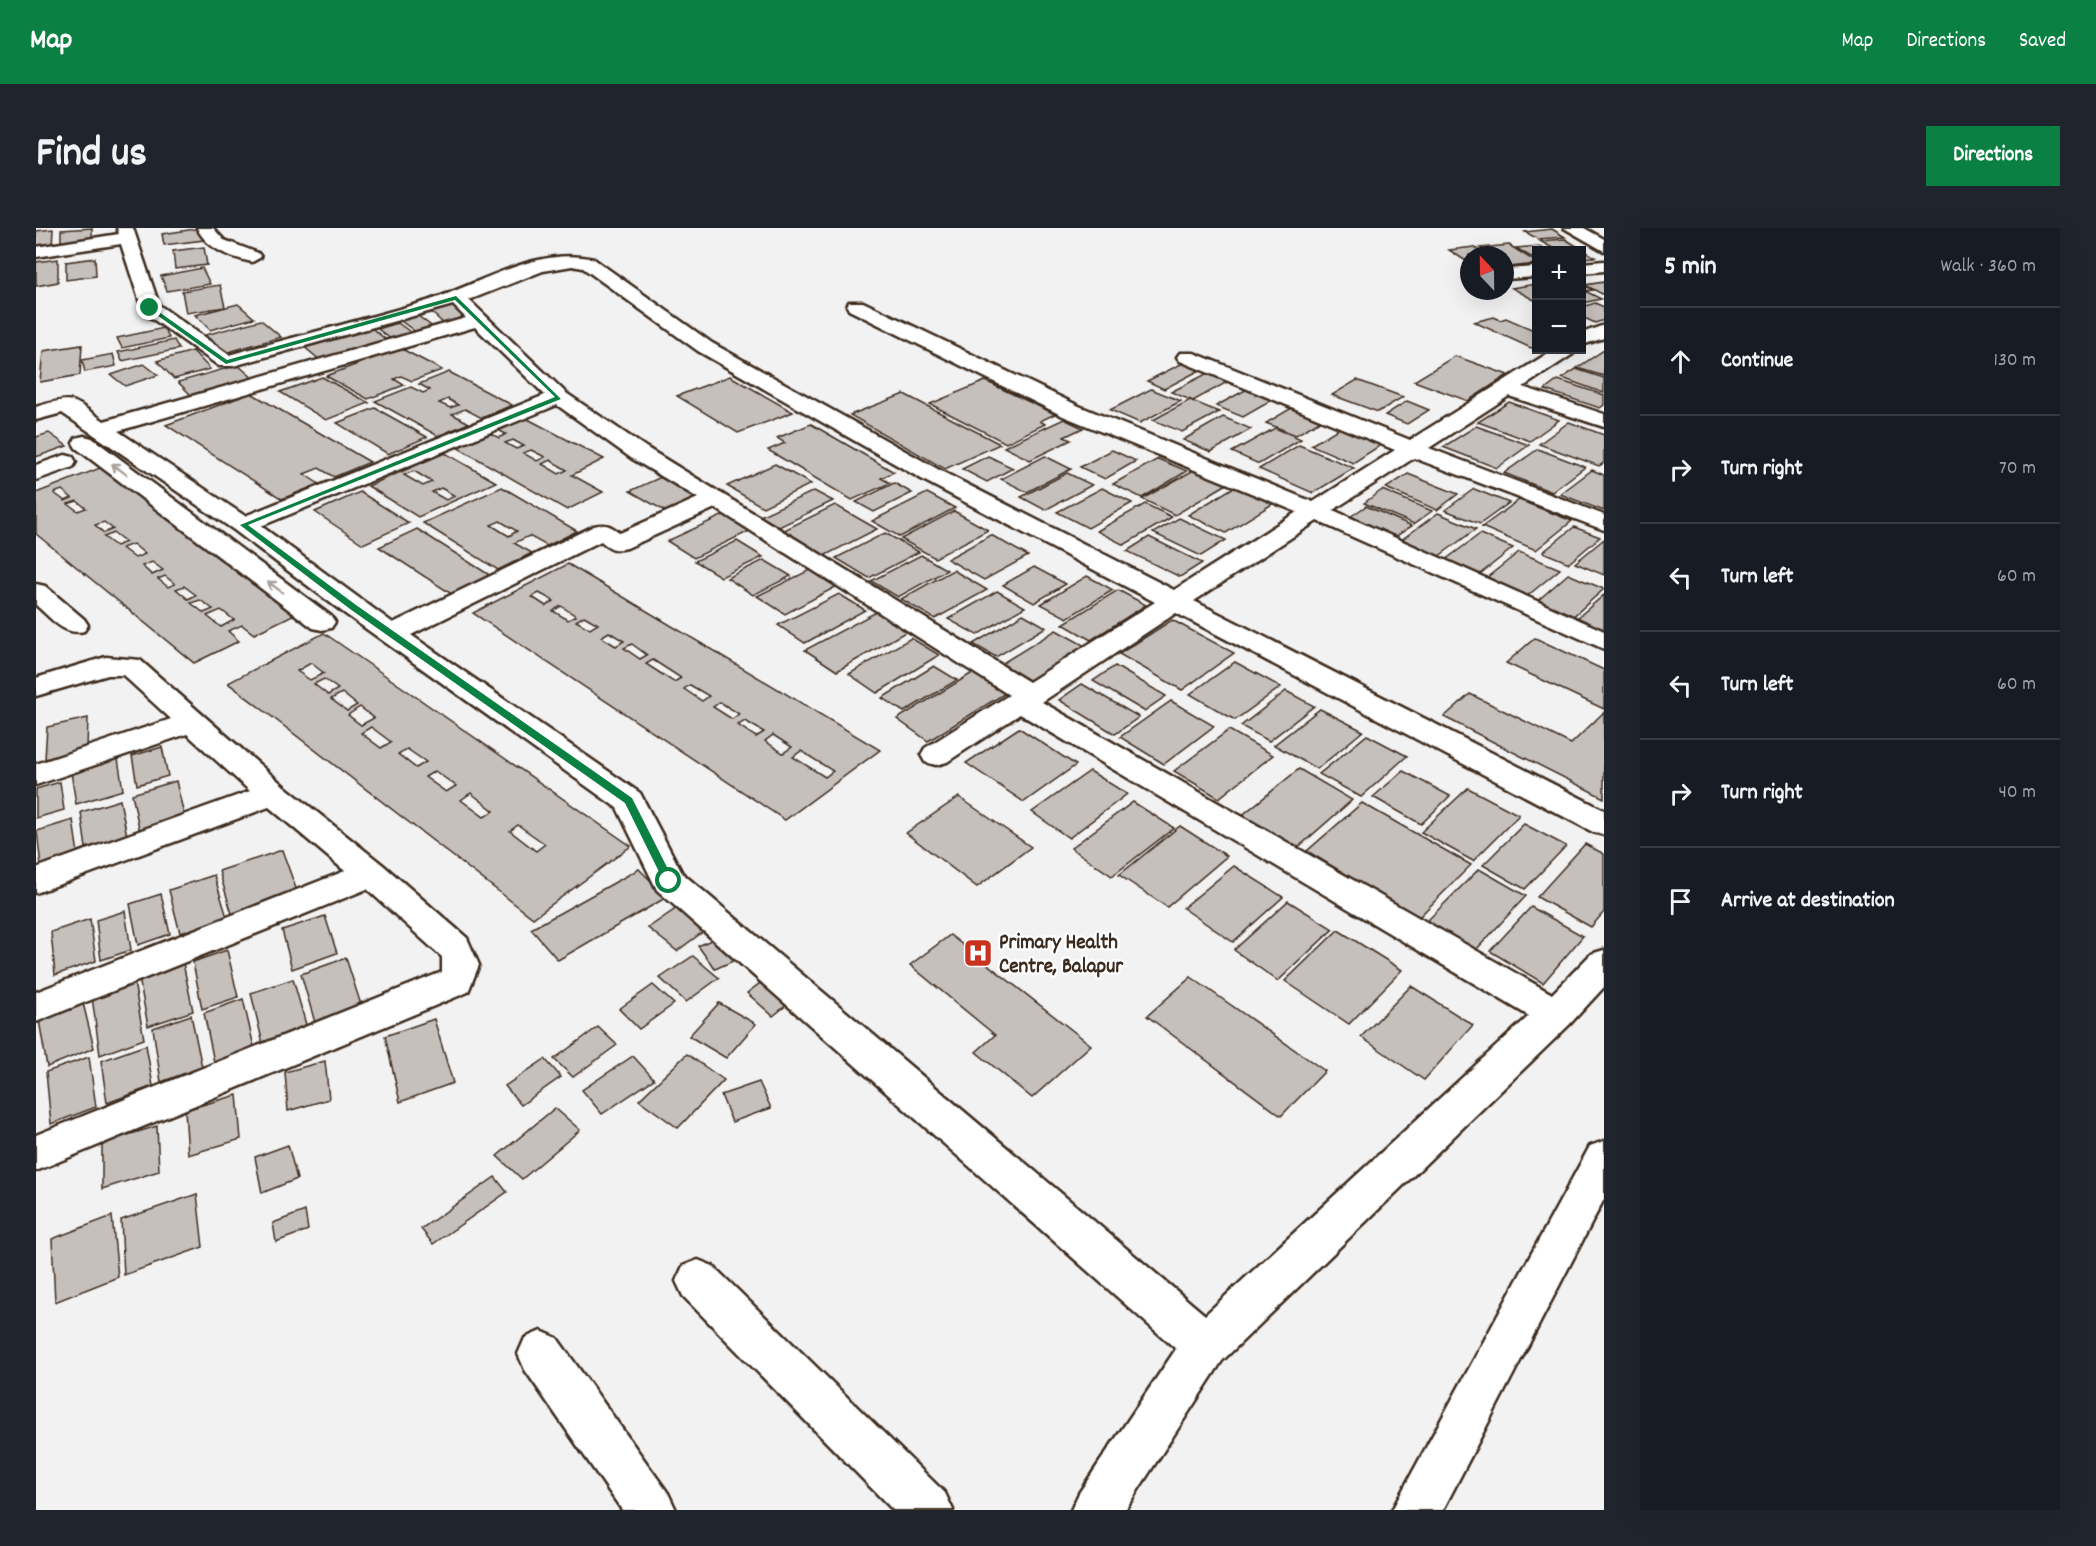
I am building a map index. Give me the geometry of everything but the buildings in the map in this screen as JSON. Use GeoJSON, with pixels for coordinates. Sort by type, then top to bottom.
{"type":"FeatureCollection","features":[{"type":"Feature","properties":{"kind":"street"},"geometry":{"type":"LineString","coordinates":[[206,228],[207,234],[219,244],[252,257]]}},
{"type":"Feature","properties":{"kind":"street"},"geometry":{"type":"LineString","coordinates":[[1572,228],[1604,246]]}},
{"type":"Feature","properties":{"kind":"street"},"geometry":{"type":"LineString","coordinates":[[36,252],[126,233],[150,308],[226,362],[456,298],[555,261],[576,260],[588,263],[705,347],[933,476],[1604,824]]}},
{"type":"Feature","properties":{"kind":"street"},"geometry":{"type":"LineString","coordinates":[[1586,268],[1604,266]]}},
{"type":"Feature","properties":{"kind":"street"},"geometry":{"type":"LineString","coordinates":[[1514,273],[1532,272]]}},
{"type":"Feature","properties":{"kind":"street"},"geometry":{"type":"LineString","coordinates":[[456,298],[559,397],[639,453],[716,499],[1026,699],[1556,1014]]}},
{"type":"Feature","properties":{"kind":"street"},"geometry":{"type":"LineString","coordinates":[[856,306],[1071,411],[1315,511],[1604,641]]}},
{"type":"Feature","properties":{"kind":"street"},"geometry":{"type":"LineString","coordinates":[[100,429],[479,320]]}},
{"type":"Feature","properties":{"kind":"street"},"geometry":{"type":"LineString","coordinates":[[1586,339],[1604,331]]}},
{"type":"Feature","properties":{"kind":"street"},"geometry":{"type":"LineString","coordinates":[[1586,342],[1604,343]]}},
{"type":"Feature","properties":{"kind":"street"},"geometry":{"type":"LineString","coordinates":[[936,755],[1560,354]]}},
{"type":"Feature","properties":{"kind":"street"},"geometry":{"type":"LineString","coordinates":[[1187,357],[1412,449],[1604,523]]}},
{"type":"Feature","properties":{"kind":"street"},"geometry":{"type":"LineString","coordinates":[[1508,389],[1604,421]]}},
{"type":"Feature","properties":{"kind":"street"},"geometry":{"type":"LineString","coordinates":[[243,525],[559,397]]}},
{"type":"Feature","properties":{"kind":"street"},"geometry":{"type":"LineString","coordinates":[[36,414],[65,405],[243,525],[392,634],[629,801],[669,881],[1206,1345]]}},
{"type":"Feature","properties":{"kind":"street"},"geometry":{"type":"LineString","coordinates":[[36,430],[58,423],[322,622]]}},
{"type":"Feature","properties":{"kind":"street"},"geometry":{"type":"LineString","coordinates":[[36,473],[65,462]]}},
{"type":"Feature","properties":{"kind":"street"},"geometry":{"type":"LineString","coordinates":[[392,634],[603,531],[618,543],[716,499]]}},
{"type":"Feature","properties":{"kind":"street"},"geometry":{"type":"LineString","coordinates":[[36,592],[75,624]]}},
{"type":"Feature","properties":{"kind":"street"},"geometry":{"type":"LineString","coordinates":[[36,687],[106,666],[130,666],[273,794],[455,948],[462,959],[462,967],[455,982],[36,1153]]}},
{"type":"Feature","properties":{"kind":"street"},"geometry":{"type":"LineString","coordinates":[[36,775],[191,722]]}},
{"type":"Feature","properties":{"kind":"street"},"geometry":{"type":"LineString","coordinates":[[36,881],[273,794]]}},
{"type":"Feature","properties":{"kind":"street"},"geometry":{"type":"LineString","coordinates":[[36,1006],[370,874]]}},
{"type":"Feature","properties":{"kind":"street"},"geometry":{"type":"LineString","coordinates":[[1096,1510],[1206,1345],[1556,1014],[1604,964]]}},
{"type":"Feature","properties":{"kind":"street"},"geometry":{"type":"LineString","coordinates":[[1417,1510],[1604,1159]]}},
{"type":"Feature","properties":{"kind":"street"},"geometry":{"type":"LineString","coordinates":[[698,1281],[928,1510]]}},
{"type":"Feature","properties":{"kind":"street"},"geometry":{"type":"LineString","coordinates":[[541,1354],[651,1510]]}},
{"type":"Feature","properties":{"kind":"place","name":"Primary Health Centre, Balapur"},"geometry":{"type":"Point","coordinates":[978,953]}},
{"type":"Feature","properties":{"kind":"route"},"geometry":{"type":"LineString","coordinates":[[150,308],[226,362],[456,298],[559,397],[243,525],[353,607],[629,801],[669,881]]}}]}
